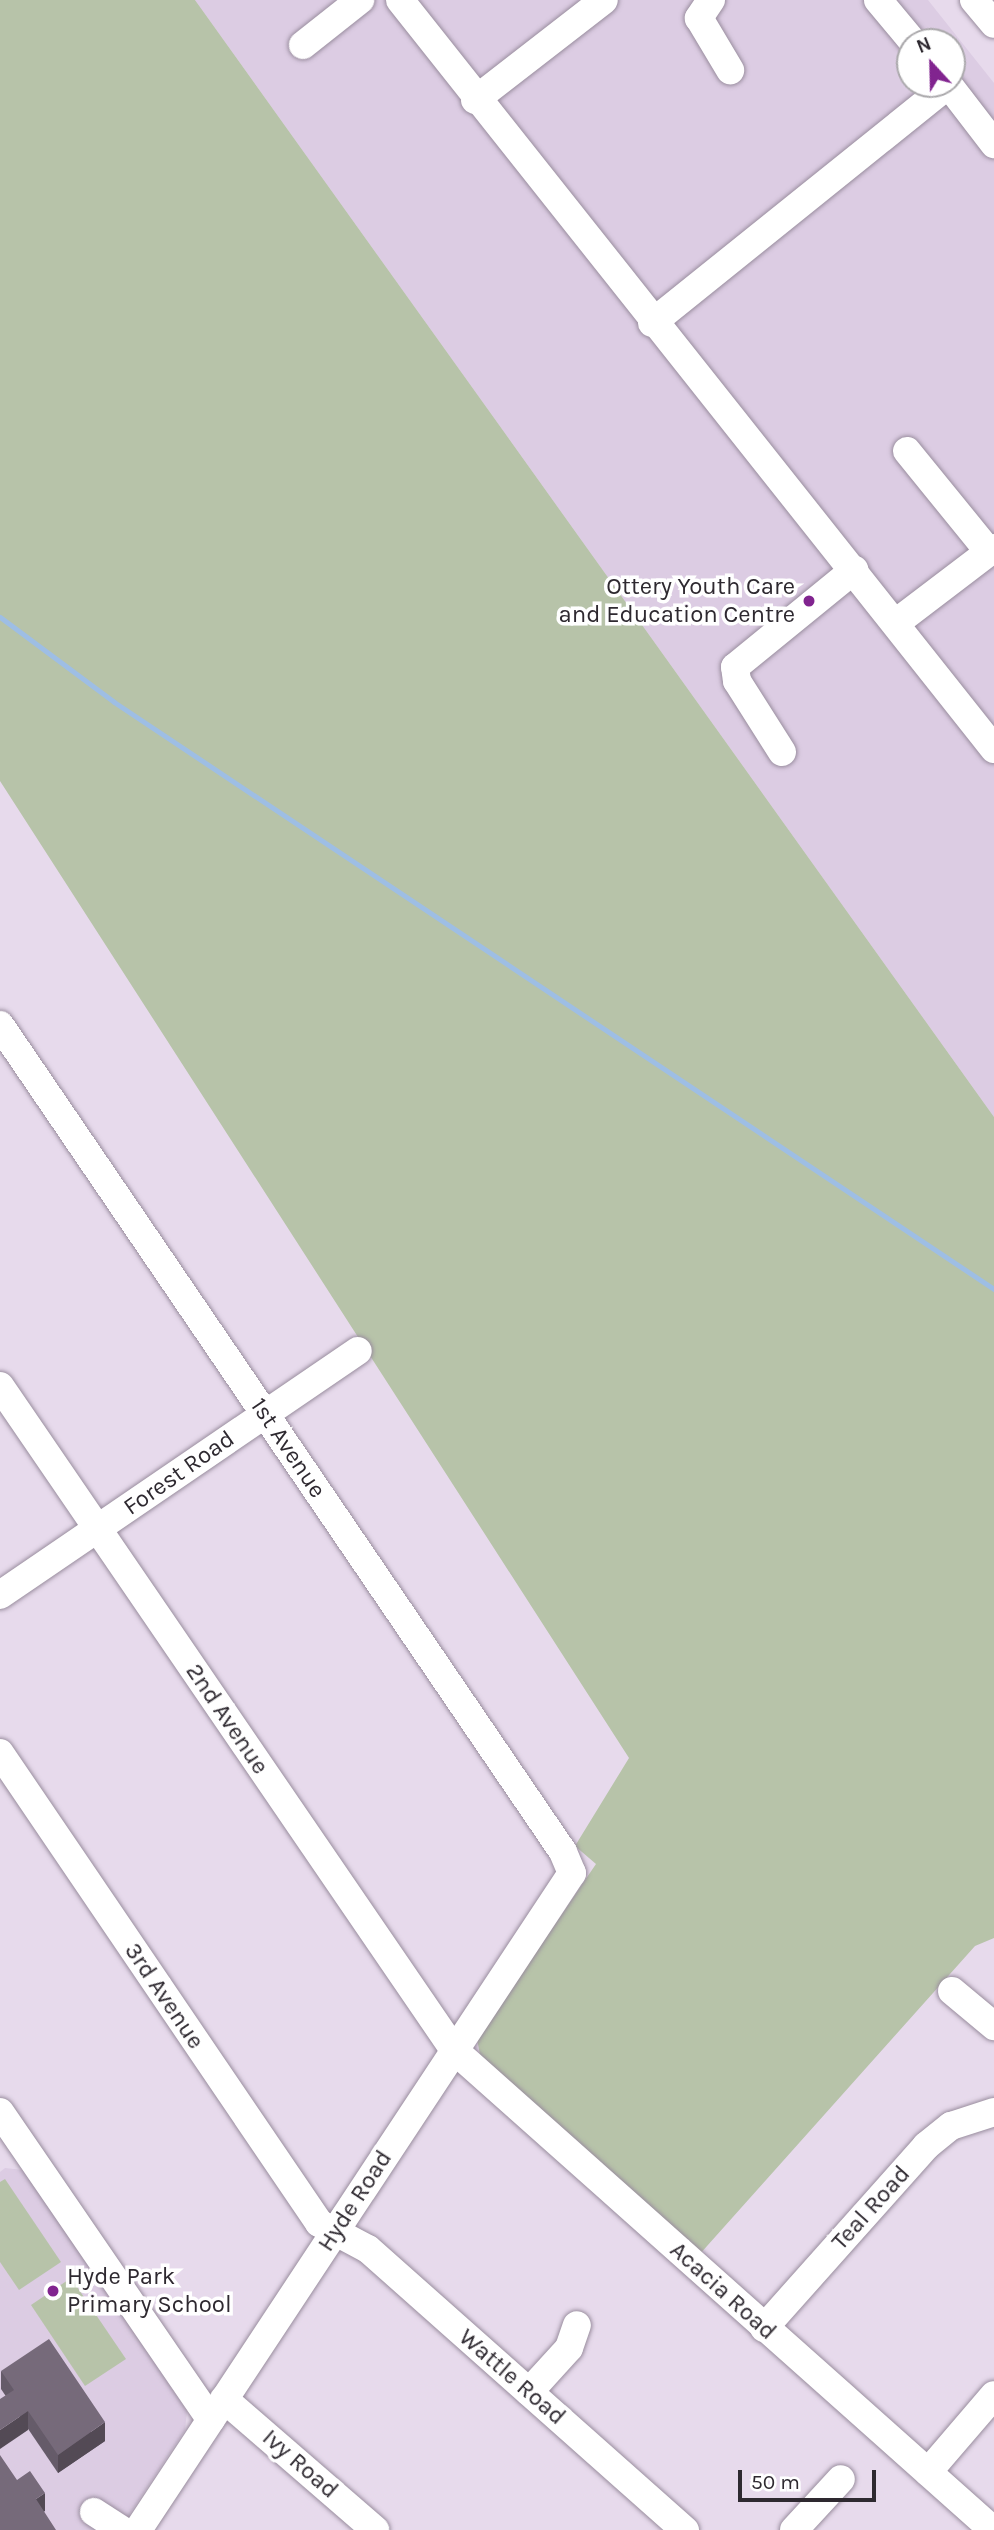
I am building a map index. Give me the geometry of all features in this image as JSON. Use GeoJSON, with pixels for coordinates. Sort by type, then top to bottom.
{"type":"FeatureCollection","features":[{"type":"Feature","properties":{"kind":"street"},"geometry":{"type":"LineString","coordinates":[[303,45],[360,0]]}},
{"type":"Feature","properties":{"kind":"street"},"geometry":{"type":"LineString","coordinates":[[400,0],[475,100],[652,323],[897,622],[994,748]]}},
{"type":"Feature","properties":{"kind":"street"},"geometry":{"type":"LineString","coordinates":[[475,100],[604,0]]}},
{"type":"Feature","properties":{"kind":"street"},"geometry":{"type":"LineString","coordinates":[[710,0],[699,19],[730,70]]}},
{"type":"Feature","properties":{"kind":"street"},"geometry":{"type":"LineString","coordinates":[[878,0],[901,28]]}},
{"type":"Feature","properties":{"kind":"street"},"geometry":{"type":"LineString","coordinates":[[974,0],[994,24]]}},
{"type":"Feature","properties":{"kind":"street"},"geometry":{"type":"LineString","coordinates":[[652,323],[932,98]]}},
{"type":"Feature","properties":{"kind":"street"},"geometry":{"type":"LineString","coordinates":[[958,98],[994,144]]}},
{"type":"Feature","properties":{"kind":"street"},"geometry":{"type":"LineString","coordinates":[[897,622],[991,550],[906,451]]}},
{"type":"Feature","properties":{"kind":"street"},"geometry":{"type":"LineString","coordinates":[[782,752],[737,681],[735,667],[854,569]]}},
{"type":"Feature","properties":{"kind":"street","name":"1st Avenue"},"geometry":{"type":"LineString","coordinates":[[0,1025],[563,1852],[572,1873]]}},
{"type":"Feature","properties":{"kind":"street","name":"Forest Road"},"geometry":{"type":"LineString","coordinates":[[0,1595],[358,1351]]}},
{"type":"Feature","properties":{"kind":"street","name":"2nd Avenue"},"geometry":{"type":"LineString","coordinates":[[0,1386],[454,2050]]}},
{"type":"Feature","properties":{"kind":"street","name":"3rd Avenue"},"geometry":{"type":"LineString","coordinates":[[0,1753],[307,2208],[319,2223],[335,2232]]}},
{"type":"Feature","properties":{"kind":"street","name":"Hyde Road"},"geometry":{"type":"LineString","coordinates":[[138,2530],[572,1873]]}},
{"type":"Feature","properties":{"kind":"street"},"geometry":{"type":"LineString","coordinates":[[952,1991],[994,2026]]}},
{"type":"Feature","properties":{"kind":"street","name":"Acacia Road"},"geometry":{"type":"LineString","coordinates":[[454,2050],[993,2530]]}},
{"type":"Feature","properties":{"kind":"street","name":"Ivy Road"},"geometry":{"type":"LineString","coordinates":[[0,2112],[9,2144],[217,2409],[375,2530]]}},
{"type":"Feature","properties":{"kind":"street","name":"Teal Road"},"geometry":{"type":"LineString","coordinates":[[764,2328],[926,2146],[951,2126],[994,2112]]}},
{"type":"Feature","properties":{"kind":"street","name":"Wattle Road"},"geometry":{"type":"LineString","coordinates":[[335,2232],[368,2249],[685,2530]]}},
{"type":"Feature","properties":{"kind":"street"},"geometry":{"type":"LineString","coordinates":[[529,2392],[569,2348],[577,2325]]}},
{"type":"Feature","properties":{"kind":"street"},"geometry":{"type":"LineString","coordinates":[[928,2472],[994,2395]]}},
{"type":"Feature","properties":{"kind":"street"},"geometry":{"type":"LineString","coordinates":[[794,2530],[841,2479]]}},
{"type":"Feature","properties":{"kind":"street"},"geometry":{"type":"LineString","coordinates":[[94,2512],[122,2530]]}},
{"type":"Feature","properties":{"kind":"shaded area","name":"Ottery Youth Care and Education Centre"},"geometry":{"type":"Polygon","coordinates":[[[195,0],[928,0],[950,28],[896,28],[896,98],[966,98],[966,48],[994,83],[994,1117],[195,0]]]}},
{"type":"Feature","properties":{"kind":"shaded area","name":"Hyde Park Primary School"},"geometry":{"type":"Polygon","coordinates":[[[5,2168],[23,2170],[187,2411],[185,2430],[119,2530],[0,2530],[0,2172],[5,2168]]]}},
{"type":"Feature","properties":{"kind":"green space"},"geometry":{"type":"Polygon","coordinates":[[[0,0],[195,0],[994,1117],[994,1938],[975,1946],[699,2255],[481,2060],[477,2039],[596,1864],[575,1846],[629,1758],[0,781],[0,0]]]}},
{"type":"Feature","properties":{"kind":"green space"},"geometry":{"type":"Polygon","coordinates":[[[5,2179],[61,2262],[19,2290],[0,2262],[0,2182],[5,2179]]]}},
{"type":"Feature","properties":{"kind":"green space"},"geometry":{"type":"Polygon","coordinates":[[[71,2278],[126,2359],[85,2386],[31,2305],[71,2278]]]}},
{"type":"Feature","properties":{"kind":"building"},"geometry":{"type":"Polygon","coordinates":[[[49,2339],[105,2422],[58,2455],[28,2411],[0,2430],[0,2399],[14,2390],[1,2371],[49,2339]]]}},
{"type":"Feature","properties":{"kind":"building"},"geometry":{"type":"Polygon","coordinates":[[[0,2455],[17,2480],[30,2471],[45,2493],[36,2499],[56,2530],[0,2530],[0,2455]]]}},
{"type":"Feature","properties":{"kind":"waterway"},"geometry":{"type":"LineString","coordinates":[[0,617],[114,702],[994,1289]]}},
{"type":"Feature","properties":{"kind":"place","name":"Ottery Youth Care and Education Centre"},"geometry":{"type":"Point","coordinates":[809,601]}},
{"type":"Feature","properties":{"kind":"place","name":"Hyde Park Primary School"},"geometry":{"type":"Point","coordinates":[53,2291]}}]}
